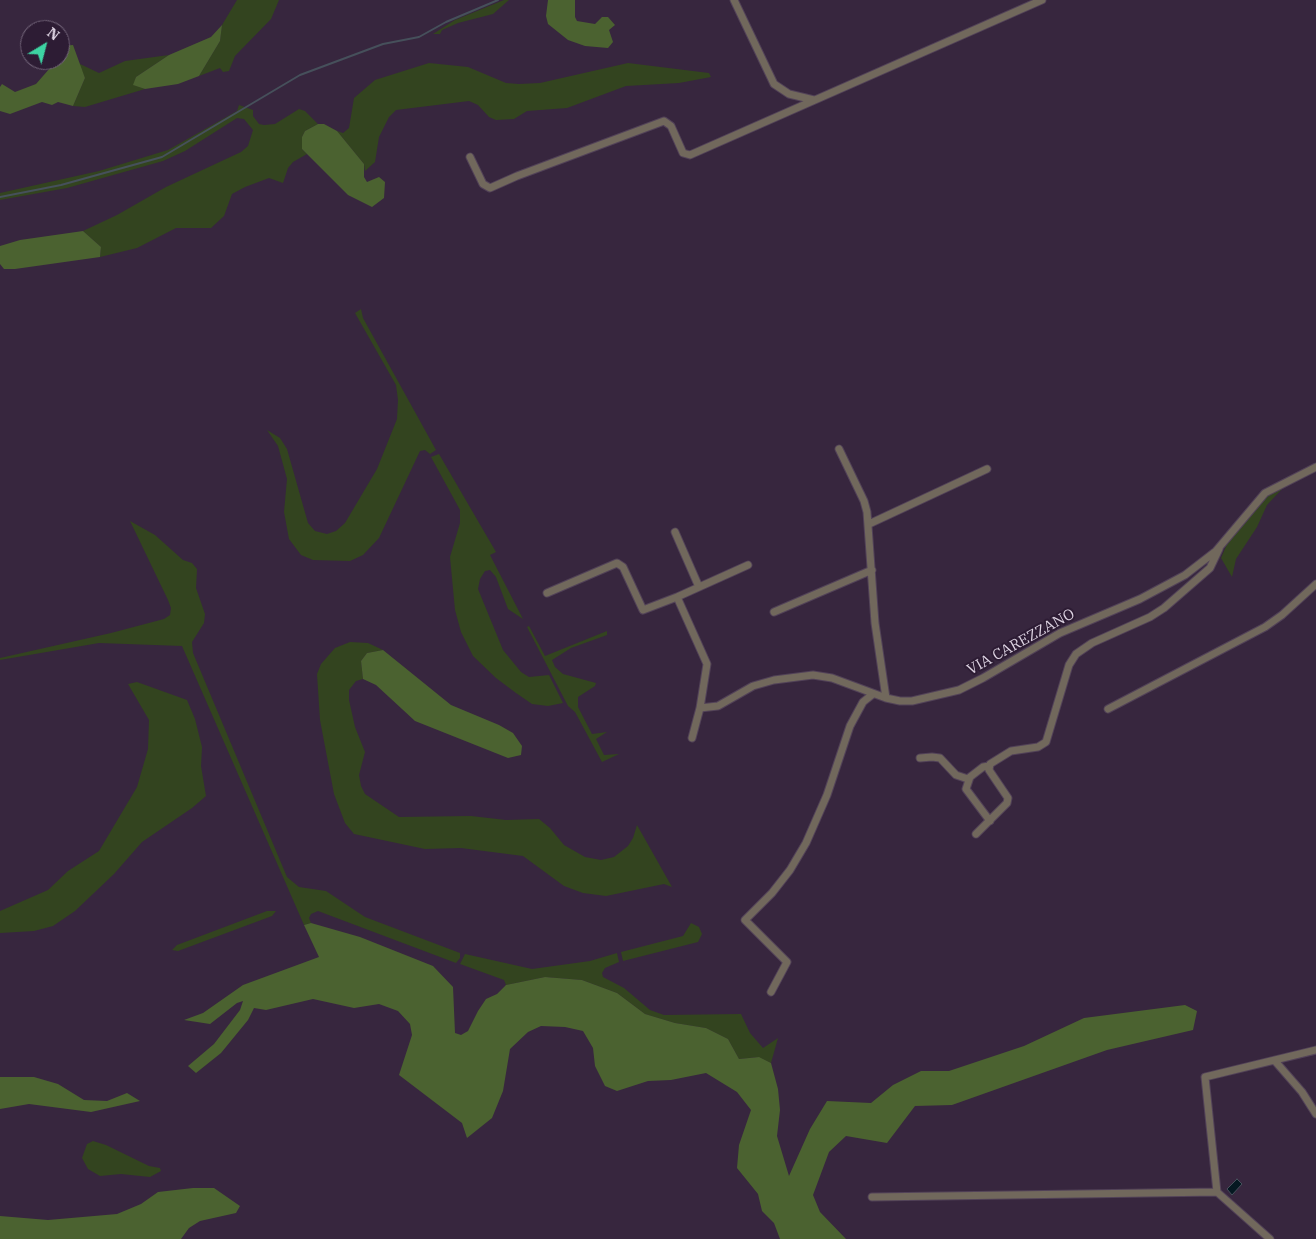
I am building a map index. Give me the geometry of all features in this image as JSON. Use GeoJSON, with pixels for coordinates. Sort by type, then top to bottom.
{"type":"FeatureCollection","features":[{"type":"Feature","properties":{"kind":"street"},"geometry":{"type":"LineString","coordinates":[[734,0],[776,87],[790,94],[815,100]]}},
{"type":"Feature","properties":{"kind":"street"},"geometry":{"type":"LineString","coordinates":[[470,157],[483,184],[490,188],[661,121],[671,126],[683,152],[690,155],[1042,0]]}},
{"type":"Feature","properties":{"kind":"street"},"geometry":{"type":"LineString","coordinates":[[839,449],[865,503],[876,629],[886,698]]}},
{"type":"Feature","properties":{"kind":"street","name":"VIA CAREZZANO"},"geometry":{"type":"LineString","coordinates":[[700,708],[718,706],[753,686],[774,680],[813,675],[832,678],[886,698],[912,702],[946,694],[971,685],[1060,633],[1164,588],[1194,569],[1220,546],[1265,492],[1316,467]]}},
{"type":"Feature","properties":{"kind":"street"},"geometry":{"type":"LineString","coordinates":[[868,524],[987,469]]}},
{"type":"Feature","properties":{"kind":"street"},"geometry":{"type":"LineString","coordinates":[[675,532],[699,587]]}},
{"type":"Feature","properties":{"kind":"street"},"geometry":{"type":"LineString","coordinates":[[990,821],[966,789],[968,779],[983,767],[989,766],[992,762],[1011,752],[1043,745],[1050,734],[1069,666],[1076,654],[1092,643],[1164,608],[1210,568],[1220,546]]}},
{"type":"Feature","properties":{"kind":"street"},"geometry":{"type":"LineString","coordinates":[[547,593],[617,563],[623,567],[643,610],[748,565]]}},
{"type":"Feature","properties":{"kind":"street"},"geometry":{"type":"LineString","coordinates":[[774,612],[872,570]]}},
{"type":"Feature","properties":{"kind":"street"},"geometry":{"type":"LineString","coordinates":[[1108,709],[1264,627],[1282,615],[1316,584]]}},
{"type":"Feature","properties":{"kind":"street"},"geometry":{"type":"LineString","coordinates":[[677,597],[706,662],[700,708],[692,738]]}},
{"type":"Feature","properties":{"kind":"street"},"geometry":{"type":"LineString","coordinates":[[771,992],[787,962],[745,920],[772,894],[790,870],[806,843],[824,805],[850,726],[862,702],[874,694]]}},
{"type":"Feature","properties":{"kind":"street"},"geometry":{"type":"LineString","coordinates":[[920,758],[940,758],[956,775],[968,779]]}},
{"type":"Feature","properties":{"kind":"street"},"geometry":{"type":"LineString","coordinates":[[976,834],[1004,807],[1008,798],[989,766]]}},
{"type":"Feature","properties":{"kind":"street"},"geometry":{"type":"LineString","coordinates":[[1217,1192],[1205,1077],[1316,1050]]}},
{"type":"Feature","properties":{"kind":"street"},"geometry":{"type":"LineString","coordinates":[[1275,1060],[1302,1092],[1316,1114]]}},
{"type":"Feature","properties":{"kind":"street"},"geometry":{"type":"LineString","coordinates":[[872,1197],[1217,1192],[1270,1239]]}},
{"type":"Feature","properties":{"kind":"green space"},"geometry":{"type":"Polygon","coordinates":[[[237,0],[279,0],[271,19],[235,56],[229,71],[223,72],[220,68],[199,76],[220,41],[222,25],[237,0]]]}},
{"type":"Feature","properties":{"kind":"green space"},"geometry":{"type":"Polygon","coordinates":[[[504,0],[509,0],[493,14],[458,23],[442,30],[440,34],[433,34],[455,20],[504,0]]]}},
{"type":"Feature","properties":{"kind":"green space"},"geometry":{"type":"Polygon","coordinates":[[[548,0],[575,0],[575,17],[577,21],[595,24],[602,17],[608,17],[615,25],[609,30],[613,42],[608,48],[585,46],[568,40],[548,24],[546,16],[548,0]]]}},
{"type":"Feature","properties":{"kind":"green space"},"geometry":{"type":"Polygon","coordinates":[[[222,25],[220,41],[199,76],[178,84],[145,89],[133,85],[136,77],[169,55],[211,37],[222,25]]]}},
{"type":"Feature","properties":{"kind":"green space"},"geometry":{"type":"Polygon","coordinates":[[[70,45],[73,45],[85,78],[73,106],[58,102],[52,105],[42,102],[10,114],[0,111],[0,87],[2,84],[15,92],[36,84],[48,70],[70,70],[70,45]]]}},
{"type":"Feature","properties":{"kind":"green space"},"geometry":{"type":"Polygon","coordinates":[[[169,55],[136,77],[134,85],[145,89],[85,107],[73,106],[85,78],[78,63],[99,73],[125,61],[169,55]]]}},
{"type":"Feature","properties":{"kind":"green space"},"geometry":{"type":"Polygon","coordinates":[[[429,63],[468,67],[506,83],[519,84],[540,83],[628,63],[709,73],[711,77],[679,83],[626,86],[567,108],[527,111],[514,119],[496,120],[489,117],[478,105],[469,101],[396,110],[389,117],[379,137],[375,162],[365,171],[364,164],[337,131],[343,133],[349,128],[354,98],[375,80],[429,63]]]}},
{"type":"Feature","properties":{"kind":"green space"},"geometry":{"type":"Polygon","coordinates":[[[239,105],[253,110],[253,116],[259,124],[275,124],[299,109],[305,111],[318,124],[305,131],[302,137],[302,149],[307,154],[293,162],[288,168],[283,183],[269,178],[232,194],[224,216],[211,228],[176,228],[137,248],[100,257],[101,247],[83,231],[117,215],[166,187],[241,152],[248,146],[253,130],[244,119],[237,118],[185,151],[163,161],[67,188],[0,200],[0,193],[99,171],[168,150],[237,111],[239,105]]]}},
{"type":"Feature","properties":{"kind":"green space"},"geometry":{"type":"Polygon","coordinates":[[[318,124],[324,124],[337,131],[364,164],[364,177],[367,182],[379,177],[385,182],[384,198],[372,207],[348,195],[302,149],[302,137],[305,131],[318,124]]]}},
{"type":"Feature","properties":{"kind":"green space"},"geometry":{"type":"Polygon","coordinates":[[[83,231],[101,247],[100,257],[15,269],[4,269],[0,264],[0,246],[20,240],[83,231]]]}},
{"type":"Feature","properties":{"kind":"green space"},"geometry":{"type":"Polygon","coordinates":[[[361,309],[363,318],[436,450],[430,454],[425,450],[420,451],[379,538],[363,555],[350,561],[313,560],[301,555],[289,539],[284,512],[287,479],[278,446],[267,430],[280,438],[287,449],[308,523],[315,531],[327,534],[336,531],[345,523],[377,469],[397,419],[398,400],[396,385],[355,313],[361,309]]]}},
{"type":"Feature","properties":{"kind":"green space"},"geometry":{"type":"Polygon","coordinates":[[[439,454],[496,552],[490,555],[523,619],[508,609],[496,577],[490,570],[485,571],[480,579],[478,589],[503,650],[521,672],[529,677],[549,675],[563,703],[548,706],[532,704],[516,693],[496,678],[473,656],[461,632],[455,610],[450,557],[460,523],[460,510],[431,457],[439,454]]]}},
{"type":"Feature","properties":{"kind":"green space"},"geometry":{"type":"Polygon","coordinates":[[[1283,488],[1267,505],[1257,527],[1236,559],[1232,577],[1221,558],[1230,537],[1267,495],[1283,488]]]}},
{"type":"Feature","properties":{"kind":"green space"},"geometry":{"type":"Polygon","coordinates":[[[130,521],[155,535],[183,560],[192,563],[197,569],[196,588],[205,614],[204,623],[192,642],[193,653],[287,877],[299,887],[326,891],[365,917],[460,953],[460,958],[456,963],[318,911],[311,914],[309,918],[311,923],[304,925],[182,646],[99,643],[0,660],[0,658],[164,619],[170,615],[171,608],[168,600],[130,521]]]}},
{"type":"Feature","properties":{"kind":"green space"},"geometry":{"type":"Polygon","coordinates":[[[529,626],[545,656],[607,631],[607,635],[571,648],[552,660],[555,667],[563,674],[596,683],[595,686],[578,697],[578,707],[592,734],[607,732],[596,739],[604,755],[619,754],[602,762],[575,712],[568,706],[527,627],[529,626]]]}},
{"type":"Feature","properties":{"kind":"green space"},"geometry":{"type":"Polygon","coordinates":[[[350,642],[368,643],[383,650],[367,653],[361,661],[363,679],[356,681],[349,690],[349,700],[355,727],[365,752],[359,775],[365,794],[399,817],[471,816],[506,820],[539,819],[550,828],[564,845],[585,857],[601,860],[614,857],[628,846],[637,825],[672,887],[664,884],[606,896],[583,893],[564,886],[523,856],[461,848],[425,849],[354,834],[345,823],[334,794],[320,720],[317,674],[321,664],[335,648],[350,642]]]}},
{"type":"Feature","properties":{"kind":"green space"},"geometry":{"type":"Polygon","coordinates":[[[383,650],[451,705],[499,725],[513,733],[522,746],[521,755],[508,758],[415,721],[376,685],[363,679],[361,661],[367,653],[383,650]]]}},
{"type":"Feature","properties":{"kind":"green space"},"geometry":{"type":"Polygon","coordinates":[[[137,682],[187,700],[195,719],[202,747],[201,766],[206,796],[192,808],[142,842],[114,874],[75,911],[53,926],[34,931],[0,933],[0,911],[48,890],[68,871],[99,851],[137,787],[148,749],[149,720],[128,684],[137,682]]]}},
{"type":"Feature","properties":{"kind":"green space"},"geometry":{"type":"Polygon","coordinates":[[[267,911],[276,911],[272,916],[178,951],[172,950],[177,945],[267,911]]]}},
{"type":"Feature","properties":{"kind":"green space"},"geometry":{"type":"Polygon","coordinates":[[[311,923],[360,937],[433,966],[453,987],[455,1033],[461,1035],[468,1031],[486,999],[497,994],[506,985],[545,977],[582,980],[617,993],[645,1014],[675,1023],[706,1028],[728,1039],[739,1059],[759,1057],[771,1063],[778,1089],[780,1110],[777,1136],[789,1176],[810,1129],[827,1101],[871,1103],[893,1085],[921,1071],[949,1071],[1024,1046],[1084,1018],[1185,1005],[1197,1011],[1193,1030],[1107,1050],[952,1105],[915,1106],[887,1143],[846,1136],[829,1152],[813,1195],[820,1212],[846,1239],[780,1239],[774,1223],[762,1211],[758,1194],[737,1168],[739,1145],[751,1110],[737,1092],[706,1073],[671,1080],[648,1081],[617,1091],[605,1086],[595,1066],[593,1048],[583,1031],[565,1027],[541,1026],[528,1032],[510,1049],[503,1091],[492,1118],[467,1138],[462,1123],[399,1075],[412,1035],[410,1024],[398,1011],[379,1004],[354,1008],[313,999],[266,1010],[254,1008],[248,1020],[221,1053],[196,1073],[188,1066],[214,1044],[240,1010],[243,1001],[237,1003],[210,1024],[184,1020],[203,1013],[243,985],[319,957],[304,925],[311,923]]]}},
{"type":"Feature","properties":{"kind":"green space"},"geometry":{"type":"Polygon","coordinates":[[[691,923],[699,927],[702,934],[698,942],[623,961],[621,952],[683,936],[691,923]]]}},
{"type":"Feature","properties":{"kind":"green space"},"geometry":{"type":"Polygon","coordinates":[[[617,953],[619,962],[605,968],[602,973],[603,977],[624,988],[650,1010],[664,1015],[741,1014],[750,1033],[763,1048],[778,1038],[771,1063],[758,1057],[739,1059],[728,1039],[706,1028],[675,1023],[645,1014],[617,993],[582,980],[545,977],[506,985],[504,980],[460,964],[465,954],[532,969],[590,961],[617,953]]]}},
{"type":"Feature","properties":{"kind":"green space"},"geometry":{"type":"Polygon","coordinates":[[[0,1077],[34,1077],[58,1084],[84,1100],[107,1101],[127,1093],[140,1101],[91,1112],[29,1104],[0,1109],[0,1077]]]}},
{"type":"Feature","properties":{"kind":"green space"},"geometry":{"type":"Polygon","coordinates":[[[93,1141],[106,1145],[149,1166],[160,1168],[161,1171],[150,1177],[121,1174],[100,1176],[88,1169],[82,1158],[87,1144],[93,1141]]]}},
{"type":"Feature","properties":{"kind":"green space"},"geometry":{"type":"Polygon","coordinates":[[[214,1188],[240,1206],[236,1213],[200,1221],[189,1228],[181,1239],[0,1239],[0,1216],[48,1220],[117,1214],[141,1204],[158,1192],[214,1188]]]}},
{"type":"Feature","properties":{"kind":"water"},"geometry":{"type":"Polygon","coordinates":[[[1237,1179],[1242,1184],[1232,1195],[1227,1189],[1237,1179]]]}},
{"type":"Feature","properties":{"kind":"waterway"},"geometry":{"type":"LineString","coordinates":[[0,197],[61,185],[162,157],[300,75],[383,44],[419,37],[446,22],[498,0]]}}]}
